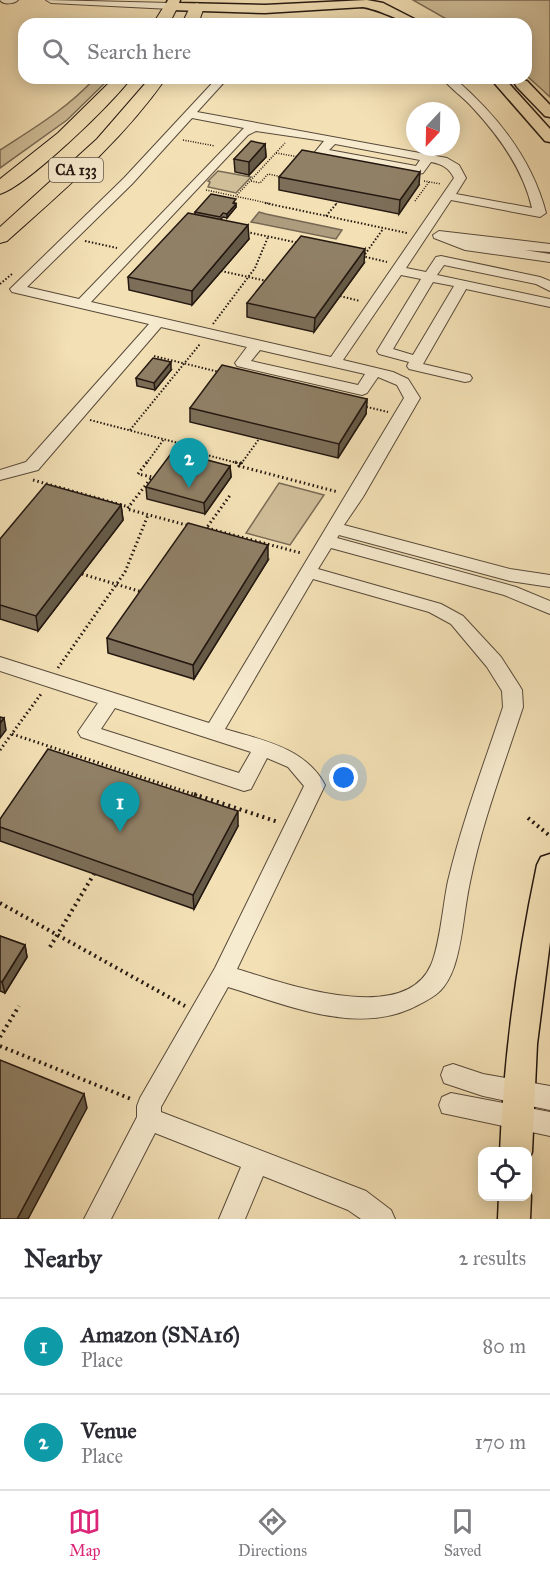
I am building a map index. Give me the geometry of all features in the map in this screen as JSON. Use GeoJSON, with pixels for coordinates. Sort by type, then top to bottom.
{"type":"FeatureCollection","features":[{"type":"Feature","properties":{"kind":"highway"},"geometry":{"type":"LineString","coordinates":[[164,18],[172,3]]}},
{"type":"Feature","properties":{"kind":"highway"},"geometry":{"type":"LineString","coordinates":[[192,18],[198,4]]}},
{"type":"Feature","properties":{"kind":"highway","name":"CA 133"},"geometry":{"type":"LineString","coordinates":[[0,188],[24,171],[98,106],[118,84]]}},
{"type":"Feature","properties":{"kind":"highway","name":"CA 133"},"geometry":{"type":"LineString","coordinates":[[0,237],[99,148],[131,114],[154,84]]}},
{"type":"Feature","properties":{"kind":"main road"},"geometry":{"type":"LineString","coordinates":[[218,0],[280,0]]}},
{"type":"Feature","properties":{"kind":"main road"},"geometry":{"type":"LineString","coordinates":[[393,0],[418,18]]}},
{"type":"Feature","properties":{"kind":"main road"},"geometry":{"type":"LineString","coordinates":[[172,3],[265,9],[363,3],[380,6],[413,18]]}},
{"type":"Feature","properties":{"kind":"main road"},"geometry":{"type":"LineString","coordinates":[[502,84],[550,138]]}},
{"type":"Feature","properties":{"kind":"main road"},"geometry":{"type":"LineString","coordinates":[[523,84],[550,113]]}},
{"type":"Feature","properties":{"kind":"main road"},"geometry":{"type":"LineString","coordinates":[[516,1147],[516,1104],[539,920],[550,866]]}},
{"type":"Feature","properties":{"kind":"main road"},"geometry":{"type":"LineString","coordinates":[[514,1219],[515,1201]]}},
{"type":"Feature","properties":{"kind":"street"},"geometry":{"type":"LineString","coordinates":[[4,0],[13,0]]}},
{"type":"Feature","properties":{"kind":"street"},"geometry":{"type":"LineString","coordinates":[[51,0],[172,3]]}},
{"type":"Feature","properties":{"kind":"street"},"geometry":{"type":"LineString","coordinates":[[214,731],[412,398],[403,382],[374,372],[17,289],[128,181],[218,84]]}},
{"type":"Feature","properties":{"kind":"street"},"geometry":{"type":"LineString","coordinates":[[448,196],[540,213],[537,196],[500,132],[454,84]]}},
{"type":"Feature","properties":{"kind":"street"},"geometry":{"type":"LineString","coordinates":[[189,114],[443,161],[455,168],[460,178],[334,363]]}},
{"type":"Feature","properties":{"kind":"street"},"geometry":{"type":"LineString","coordinates":[[82,304],[244,133],[254,127]]}},
{"type":"Feature","properties":{"kind":"street"},"geometry":{"type":"LineString","coordinates":[[422,233],[550,248]]}},
{"type":"Feature","properties":{"kind":"street"},"geometry":{"type":"LineString","coordinates":[[439,235],[465,246],[550,258]]}},
{"type":"Feature","properties":{"kind":"street"},"geometry":{"type":"LineString","coordinates":[[417,360],[384,351],[441,260],[540,281],[550,287]]}},
{"type":"Feature","properties":{"kind":"street"},"geometry":{"type":"LineString","coordinates":[[399,267],[429,277],[550,303]]}},
{"type":"Feature","properties":{"kind":"street"},"geometry":{"type":"LineString","coordinates":[[462,284],[414,366],[465,378]]}},
{"type":"Feature","properties":{"kind":"street"},"geometry":{"type":"LineString","coordinates":[[4,474],[32,466],[158,322]]}},
{"type":"Feature","properties":{"kind":"street"},"geometry":{"type":"LineString","coordinates":[[256,345],[242,363],[362,390],[374,372]]}},
{"type":"Feature","properties":{"kind":"street"},"geometry":{"type":"LineString","coordinates":[[331,534],[510,575],[550,581]]}},
{"type":"Feature","properties":{"kind":"street"},"geometry":{"type":"LineString","coordinates":[[331,534],[510,591],[550,608]]}},
{"type":"Feature","properties":{"kind":"street"},"geometry":{"type":"LineString","coordinates":[[223,975],[315,1003],[358,1008],[399,1004],[431,987],[443,966],[459,881],[471,835],[513,715],[512,690],[487,654],[457,620],[435,608],[313,564]]}},
{"type":"Feature","properties":{"kind":"street"},"geometry":{"type":"LineString","coordinates":[[0,664],[263,748],[295,762],[315,785],[223,975],[200,1014],[194,1038],[149,1113],[98,1219]]}},
{"type":"Feature","properties":{"kind":"street"},"geometry":{"type":"LineString","coordinates":[[112,699],[88,732],[244,783],[263,748]]}},
{"type":"Feature","properties":{"kind":"street"},"geometry":{"type":"LineString","coordinates":[[453,1075],[483,1085],[550,1124]]}},
{"type":"Feature","properties":{"kind":"street"},"geometry":{"type":"LineString","coordinates":[[451,1105],[516,1104],[550,1098]]}},
{"type":"Feature","properties":{"kind":"street"},"geometry":{"type":"LineString","coordinates":[[149,1113],[357,1200],[382,1219]]}},
{"type":"Feature","properties":{"kind":"street"},"geometry":{"type":"LineString","coordinates":[[232,1219],[257,1160]]}},
{"type":"Feature","properties":{"kind":"path"},"geometry":{"type":"LineString","coordinates":[[237,196],[294,132]]}},
{"type":"Feature","properties":{"kind":"path"},"geometry":{"type":"LineString","coordinates":[[168,137],[230,148]]}},
{"type":"Feature","properties":{"kind":"path"},"geometry":{"type":"LineString","coordinates":[[295,164],[301,157]]}},
{"type":"Feature","properties":{"kind":"path"},"geometry":{"type":"LineString","coordinates":[[250,181],[260,183],[268,174],[289,178]]}},
{"type":"Feature","properties":{"kind":"path"},"geometry":{"type":"LineString","coordinates":[[415,201],[429,182]]}},
{"type":"Feature","properties":{"kind":"path"},"geometry":{"type":"LineString","coordinates":[[192,187],[254,200],[252,202],[254,202]]}},
{"type":"Feature","properties":{"kind":"path"},"geometry":{"type":"LineString","coordinates":[[251,206],[254,202]]}},
{"type":"Feature","properties":{"kind":"path"},"geometry":{"type":"LineString","coordinates":[[254,202],[384,228],[422,233]]}},
{"type":"Feature","properties":{"kind":"path"},"geometry":{"type":"LineString","coordinates":[[326,216],[338,202]]}},
{"type":"Feature","properties":{"kind":"path"},"geometry":{"type":"LineString","coordinates":[[363,257],[384,228]]}},
{"type":"Feature","properties":{"kind":"path"},"geometry":{"type":"LineString","coordinates":[[240,231],[300,243]]}},
{"type":"Feature","properties":{"kind":"path"},"geometry":{"type":"LineString","coordinates":[[130,430],[208,334],[255,268],[268,237]]}},
{"type":"Feature","properties":{"kind":"path"},"geometry":{"type":"LineString","coordinates":[[353,254],[399,267]]}},
{"type":"Feature","properties":{"kind":"path"},"geometry":{"type":"LineString","coordinates":[[221,271],[275,283]]}},
{"type":"Feature","properties":{"kind":"path"},"geometry":{"type":"LineString","coordinates":[[77,416],[205,450],[203,454],[241,464]]}},
{"type":"Feature","properties":{"kind":"path"},"geometry":{"type":"LineString","coordinates":[[129,507],[152,477],[138,474],[164,439]]}},
{"type":"Feature","properties":{"kind":"path"},"geometry":{"type":"LineString","coordinates":[[241,464],[259,439]]}},
{"type":"Feature","properties":{"kind":"path"},"geometry":{"type":"LineString","coordinates":[[241,464],[239,466],[355,497]]}},
{"type":"Feature","properties":{"kind":"path"},"geometry":{"type":"LineString","coordinates":[[4,474],[129,507]]}},
{"type":"Feature","properties":{"kind":"path"},"geometry":{"type":"LineString","coordinates":[[231,494],[206,529],[313,564]]}},
{"type":"Feature","properties":{"kind":"path"},"geometry":{"type":"LineString","coordinates":[[129,507],[127,509],[194,527]]}},
{"type":"Feature","properties":{"kind":"path"},"geometry":{"type":"LineString","coordinates":[[0,750],[124,572],[148,515]]}},
{"type":"Feature","properties":{"kind":"path"},"geometry":{"type":"LineString","coordinates":[[81,574],[150,594]]}},
{"type":"Feature","properties":{"kind":"path"},"geometry":{"type":"LineString","coordinates":[[12,734],[295,828]]}},
{"type":"Feature","properties":{"kind":"path"},"geometry":{"type":"LineString","coordinates":[[528,818],[550,836]]}},
{"type":"Feature","properties":{"kind":"path"},"geometry":{"type":"LineString","coordinates":[[50,947],[94,874]]}},
{"type":"Feature","properties":{"kind":"path"},"geometry":{"type":"LineString","coordinates":[[0,903],[200,1014]]}},
{"type":"Feature","properties":{"kind":"path"},"geometry":{"type":"LineString","coordinates":[[0,1037],[19,1006]]}},
{"type":"Feature","properties":{"kind":"path"},"geometry":{"type":"LineString","coordinates":[[0,1046],[149,1113]]}},
{"type":"Feature","properties":{"kind":"shaded area"},"geometry":{"type":"Polygon","coordinates":[[[413,0],[550,0],[550,97],[532,80],[532,18],[444,18],[413,0]]]}},
{"type":"Feature","properties":{"kind":"shaded area"},"geometry":{"type":"Polygon","coordinates":[[[90,84],[104,84],[67,120],[0,168],[0,150],[62,108],[90,84]]]}},
{"type":"Feature","properties":{"kind":"shaded area"},"geometry":{"type":"Polygon","coordinates":[[[218,171],[251,177],[236,193],[208,187],[210,182],[208,181],[218,171]]]}},
{"type":"Feature","properties":{"kind":"shaded area"},"geometry":{"type":"Polygon","coordinates":[[[259,212],[342,230],[336,239],[251,222],[259,212]]]}},
{"type":"Feature","properties":{"kind":"shaded area"},"geometry":{"type":"Polygon","coordinates":[[[279,483],[324,495],[290,545],[246,533],[279,483]]]}},
{"type":"Feature","properties":{"kind":"building"},"geometry":{"type":"Polygon","coordinates":[[[251,141],[265,144],[249,162],[234,159],[251,141]]]}},
{"type":"Feature","properties":{"kind":"building"},"geometry":{"type":"Polygon","coordinates":[[[302,150],[420,172],[400,200],[279,177],[302,150]]]}},
{"type":"Feature","properties":{"kind":"building"},"geometry":{"type":"Polygon","coordinates":[[[211,194],[236,199],[233,203],[236,204],[227,214],[223,213],[220,217],[195,212],[211,194]]]}},
{"type":"Feature","properties":{"kind":"building"},"geometry":{"type":"Polygon","coordinates":[[[188,213],[248,225],[192,291],[128,277],[188,213]]]}},
{"type":"Feature","properties":{"kind":"building"},"geometry":{"type":"Polygon","coordinates":[[[301,236],[365,249],[315,318],[247,303],[301,236]]]}},
{"type":"Feature","properties":{"kind":"building"},"geometry":{"type":"Polygon","coordinates":[[[153,358],[171,362],[154,383],[136,378],[153,358]]]}},
{"type":"Feature","properties":{"kind":"building"},"geometry":{"type":"Polygon","coordinates":[[[222,365],[367,399],[339,444],[190,408],[222,365]]]}},
{"type":"Feature","properties":{"kind":"building"},"geometry":{"type":"Polygon","coordinates":[[[173,451],[230,466],[204,503],[146,487],[173,451]]]}},
{"type":"Feature","properties":{"kind":"building"},"geometry":{"type":"Polygon","coordinates":[[[46,484],[121,505],[36,616],[0,605],[0,539],[46,484]]]}},
{"type":"Feature","properties":{"kind":"building"},"geometry":{"type":"Polygon","coordinates":[[[188,523],[268,545],[193,665],[107,638],[188,523]]]}},
{"type":"Feature","properties":{"kind":"building"},"geometry":{"type":"Polygon","coordinates":[[[48,749],[238,811],[193,895],[0,827],[0,819],[48,749]]]}},
{"type":"Feature","properties":{"kind":"building"},"geometry":{"type":"Polygon","coordinates":[[[0,936],[25,945],[2,982],[0,981],[0,936]]]}},
{"type":"Feature","properties":{"kind":"building"},"geometry":{"type":"Polygon","coordinates":[[[0,1060],[84,1094],[17,1219],[0,1219],[0,1060]]]}},
{"type":"Feature","properties":{"kind":"place","name":"Venue"},"geometry":{"type":"Point","coordinates":[189,488]}},
{"type":"Feature","properties":{"kind":"place","name":"Amazon (SNA16)"},"geometry":{"type":"Point","coordinates":[120,832]}}]}
